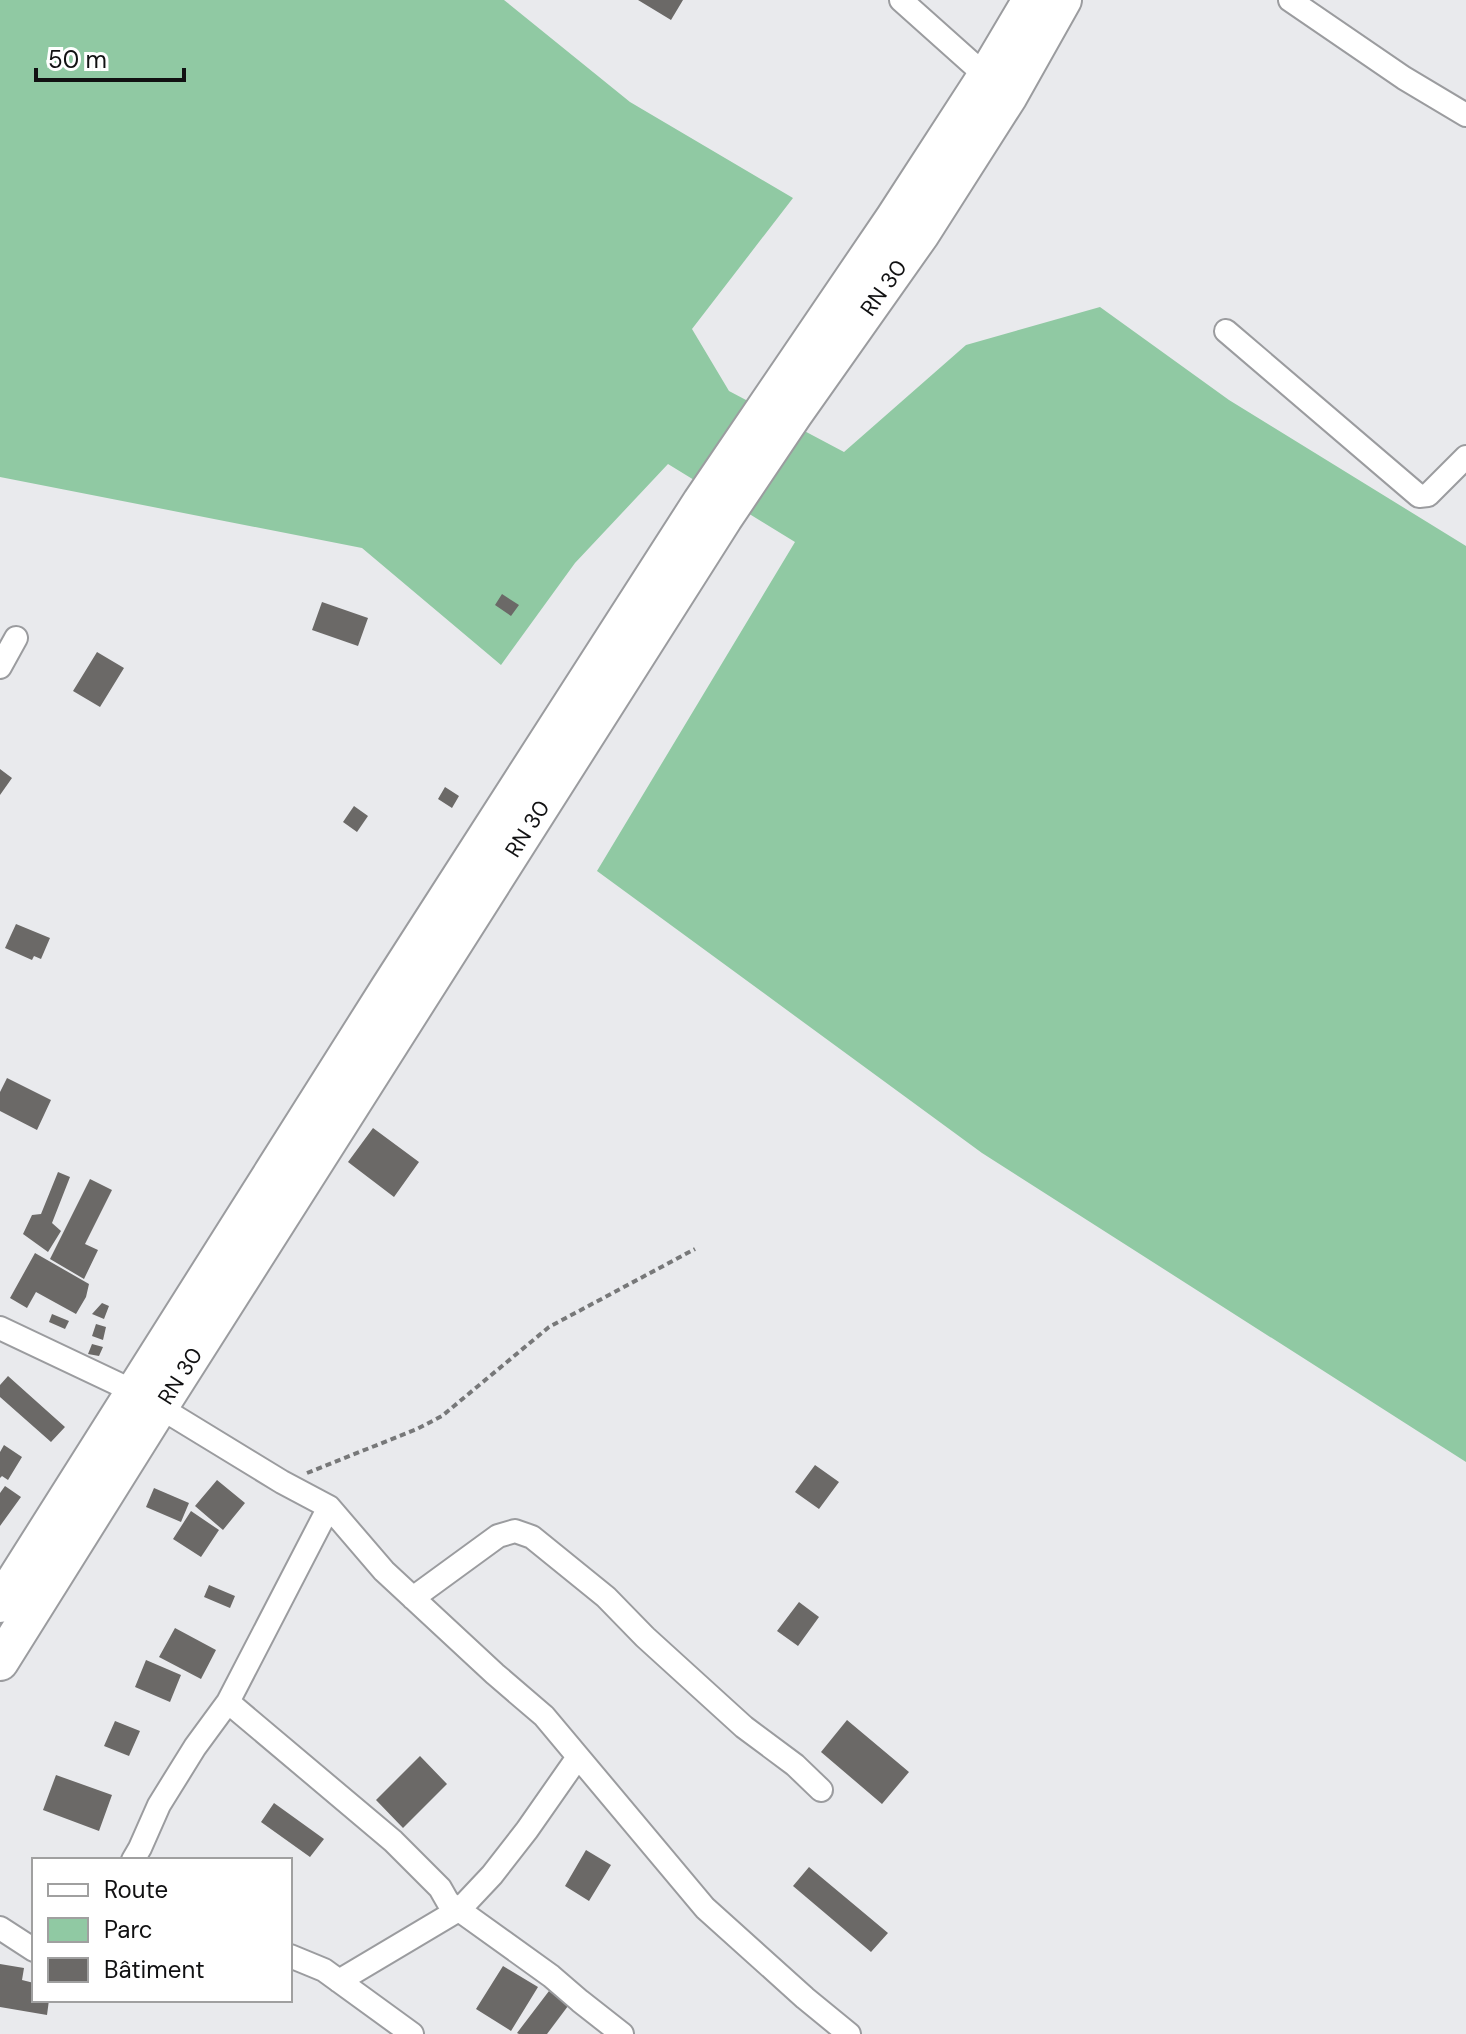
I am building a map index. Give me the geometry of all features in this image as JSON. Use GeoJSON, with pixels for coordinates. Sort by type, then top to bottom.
{"type":"FeatureCollection","features":[{"type":"Feature","properties":{"kind":"main road","name":"RN 30"},"geometry":{"type":"LineString","coordinates":[[0,1662],[146,1400],[406,961],[782,406],[894,218],[1031,0]]}},
{"type":"Feature","properties":{"kind":"main road","name":"RN 30"},"geometry":{"type":"LineString","coordinates":[[782,406],[921,234],[1009,96],[1063,0]]}},
{"type":"Feature","properties":{"kind":"main road","name":"RN 30"},"geometry":{"type":"LineString","coordinates":[[0,1604],[146,1400]]}},
{"type":"Feature","properties":{"kind":"street"},"geometry":{"type":"LineString","coordinates":[[901,0],[986,76]]}},
{"type":"Feature","properties":{"kind":"street"},"geometry":{"type":"LineString","coordinates":[[1290,0],[1404,78],[1466,115]]}},
{"type":"Feature","properties":{"kind":"street"},"geometry":{"type":"LineString","coordinates":[[1226,331],[1419,496],[1428,495],[1466,457]]}},
{"type":"Feature","properties":{"kind":"street"},"geometry":{"type":"LineString","coordinates":[[0,667],[16,638]]}},
{"type":"Feature","properties":{"kind":"street"},"geometry":{"type":"LineString","coordinates":[[0,1328],[146,1400],[329,1507],[384,1571],[544,1716],[705,1908],[849,2034]]}},
{"type":"Feature","properties":{"kind":"street"},"geometry":{"type":"LineString","coordinates":[[134,1858],[159,1805],[228,1702],[329,1507]]}},
{"type":"Feature","properties":{"kind":"street"},"geometry":{"type":"LineString","coordinates":[[413,1598],[498,1536],[515,1531],[532,1537],[606,1597],[744,1727],[795,1765],[821,1790]]}},
{"type":"Feature","properties":{"kind":"street"},"geometry":{"type":"LineString","coordinates":[[228,1702],[393,1841],[440,1888],[448,1902],[551,1976],[622,2034]]}},
{"type":"Feature","properties":{"kind":"street"},"geometry":{"type":"LineString","coordinates":[[339,1981],[460,1909],[519,1842],[578,1757]]}},
{"type":"Feature","properties":{"kind":"street"},"geometry":{"type":"LineString","coordinates":[[0,1928],[32,1949]]}},
{"type":"Feature","properties":{"kind":"street"},"geometry":{"type":"LineString","coordinates":[[292,1957],[324,1970],[412,2034]]}},
{"type":"Feature","properties":{"kind":"path"},"geometry":{"type":"LineString","coordinates":[[282,1482],[417,1429],[442,1416],[549,1327],[695,1249]]}},
{"type":"Feature","properties":{"kind":"green space"},"geometry":{"type":"Polygon","coordinates":[[[0,0],[504,0],[630,102],[793,198],[692,329],[729,391],[844,452],[966,345],[1100,307],[1229,400],[1466,546],[1466,1462],[982,1153],[597,871],[795,542],[668,464],[575,563],[501,665],[362,548],[0,477],[0,0]]]}},
{"type":"Feature","properties":{"kind":"building"},"geometry":{"type":"Polygon","coordinates":[[[638,0],[683,0],[671,20],[638,0]]]}},
{"type":"Feature","properties":{"kind":"building"},"geometry":{"type":"Polygon","coordinates":[[[502,594],[519,605],[511,616],[495,605],[502,594]]]}},
{"type":"Feature","properties":{"kind":"building"},"geometry":{"type":"Polygon","coordinates":[[[322,602],[368,618],[358,646],[312,630],[322,602]]]}},
{"type":"Feature","properties":{"kind":"building"},"geometry":{"type":"Polygon","coordinates":[[[97,652],[124,668],[100,707],[73,691],[97,652]]]}},
{"type":"Feature","properties":{"kind":"building"},"geometry":{"type":"Polygon","coordinates":[[[0,769],[12,778],[0,795],[0,769]]]}},
{"type":"Feature","properties":{"kind":"building"},"geometry":{"type":"Polygon","coordinates":[[[445,787],[459,796],[452,808],[438,799],[445,787]]]}},
{"type":"Feature","properties":{"kind":"building"},"geometry":{"type":"Polygon","coordinates":[[[354,806],[368,816],[357,832],[343,822],[354,806]]]}},
{"type":"Feature","properties":{"kind":"building"},"geometry":{"type":"Polygon","coordinates":[[[16,924],[50,938],[41,959],[34,956],[32,960],[5,948],[16,924]]]}},
{"type":"Feature","properties":{"kind":"building"},"geometry":{"type":"Polygon","coordinates":[[[7,1078],[51,1100],[37,1130],[0,1111],[0,1092],[7,1078]]]}},
{"type":"Feature","properties":{"kind":"building"},"geometry":{"type":"Polygon","coordinates":[[[373,1128],[419,1162],[394,1197],[348,1162],[373,1128]]]}},
{"type":"Feature","properties":{"kind":"building"},"geometry":{"type":"Polygon","coordinates":[[[58,1172],[70,1177],[52,1223],[61,1231],[48,1252],[23,1234],[32,1215],[41,1214],[58,1172]]]}},
{"type":"Feature","properties":{"kind":"building"},"geometry":{"type":"Polygon","coordinates":[[[90,1179],[112,1190],[85,1244],[98,1250],[84,1279],[50,1259],[90,1179]]]}},
{"type":"Feature","properties":{"kind":"building"},"geometry":{"type":"Polygon","coordinates":[[[35,1253],[89,1284],[86,1297],[76,1314],[36,1292],[27,1308],[10,1298],[35,1253]]]}},
{"type":"Feature","properties":{"kind":"building"},"geometry":{"type":"Polygon","coordinates":[[[102,1303],[109,1306],[104,1319],[92,1314],[102,1303]]]}},
{"type":"Feature","properties":{"kind":"building"},"geometry":{"type":"Polygon","coordinates":[[[52,1314],[69,1321],[65,1329],[49,1322],[52,1314]]]}},
{"type":"Feature","properties":{"kind":"building"},"geometry":{"type":"Polygon","coordinates":[[[96,1324],[106,1327],[103,1340],[92,1336],[96,1324]]]}},
{"type":"Feature","properties":{"kind":"building"},"geometry":{"type":"Polygon","coordinates":[[[92,1344],[103,1347],[99,1356],[88,1354],[92,1344]]]}},
{"type":"Feature","properties":{"kind":"building"},"geometry":{"type":"Polygon","coordinates":[[[8,1376],[65,1427],[51,1442],[0,1397],[0,1385],[8,1376]]]}},
{"type":"Feature","properties":{"kind":"building"},"geometry":{"type":"Polygon","coordinates":[[[4,1445],[22,1457],[8,1480],[2,1476],[0,1478],[0,1452],[4,1445]]]}},
{"type":"Feature","properties":{"kind":"building"},"geometry":{"type":"Polygon","coordinates":[[[815,1465],[839,1482],[819,1509],[795,1492],[815,1465]]]}},
{"type":"Feature","properties":{"kind":"building"},"geometry":{"type":"Polygon","coordinates":[[[217,1480],[245,1503],[223,1530],[195,1506],[217,1480]]]}},
{"type":"Feature","properties":{"kind":"building"},"geometry":{"type":"Polygon","coordinates":[[[5,1486],[21,1497],[0,1526],[0,1493],[5,1486]]]}},
{"type":"Feature","properties":{"kind":"building"},"geometry":{"type":"Polygon","coordinates":[[[154,1488],[189,1503],[181,1522],[146,1507],[154,1488]]]}},
{"type":"Feature","properties":{"kind":"building"},"geometry":{"type":"Polygon","coordinates":[[[191,1511],[219,1530],[201,1557],[173,1539],[191,1511]]]}},
{"type":"Feature","properties":{"kind":"building"},"geometry":{"type":"Polygon","coordinates":[[[209,1585],[235,1596],[230,1608],[204,1597],[209,1585]]]}},
{"type":"Feature","properties":{"kind":"building"},"geometry":{"type":"Polygon","coordinates":[[[799,1602],[819,1617],[798,1646],[777,1631],[799,1602]]]}},
{"type":"Feature","properties":{"kind":"building"},"geometry":{"type":"Polygon","coordinates":[[[175,1628],[216,1650],[201,1679],[159,1657],[175,1628]]]}},
{"type":"Feature","properties":{"kind":"building"},"geometry":{"type":"Polygon","coordinates":[[[146,1660],[181,1675],[170,1702],[135,1687],[146,1660]]]}},
{"type":"Feature","properties":{"kind":"building"},"geometry":{"type":"Polygon","coordinates":[[[847,1720],[909,1772],[882,1804],[821,1752],[847,1720]]]}},
{"type":"Feature","properties":{"kind":"building"},"geometry":{"type":"Polygon","coordinates":[[[115,1721],[140,1731],[129,1756],[104,1746],[115,1721]]]}},
{"type":"Feature","properties":{"kind":"building"},"geometry":{"type":"Polygon","coordinates":[[[420,1756],[447,1784],[403,1828],[376,1800],[420,1756]]]}},
{"type":"Feature","properties":{"kind":"building"},"geometry":{"type":"Polygon","coordinates":[[[56,1775],[112,1795],[99,1831],[43,1810],[56,1775]]]}},
{"type":"Feature","properties":{"kind":"building"},"geometry":{"type":"Polygon","coordinates":[[[274,1803],[324,1839],[310,1857],[261,1822],[274,1803]]]}},
{"type":"Feature","properties":{"kind":"building"},"geometry":{"type":"Polygon","coordinates":[[[586,1850],[611,1865],[589,1901],[565,1886],[586,1850]]]}},
{"type":"Feature","properties":{"kind":"building"},"geometry":{"type":"Polygon","coordinates":[[[809,1867],[888,1933],[871,1952],[793,1886],[809,1867]]]}},
{"type":"Feature","properties":{"kind":"building"},"geometry":{"type":"Polygon","coordinates":[[[0,1964],[24,1968],[22,1980],[32,1982],[32,2002],[49,2002],[47,2015],[0,2007],[0,1964]]]}},
{"type":"Feature","properties":{"kind":"building"},"geometry":{"type":"Polygon","coordinates":[[[503,1966],[538,1987],[511,2031],[476,2009],[503,1966]]]}},
{"type":"Feature","properties":{"kind":"building"},"geometry":{"type":"Polygon","coordinates":[[[549,1991],[568,2006],[547,2034],[517,2033],[549,1991]]]}}]}
